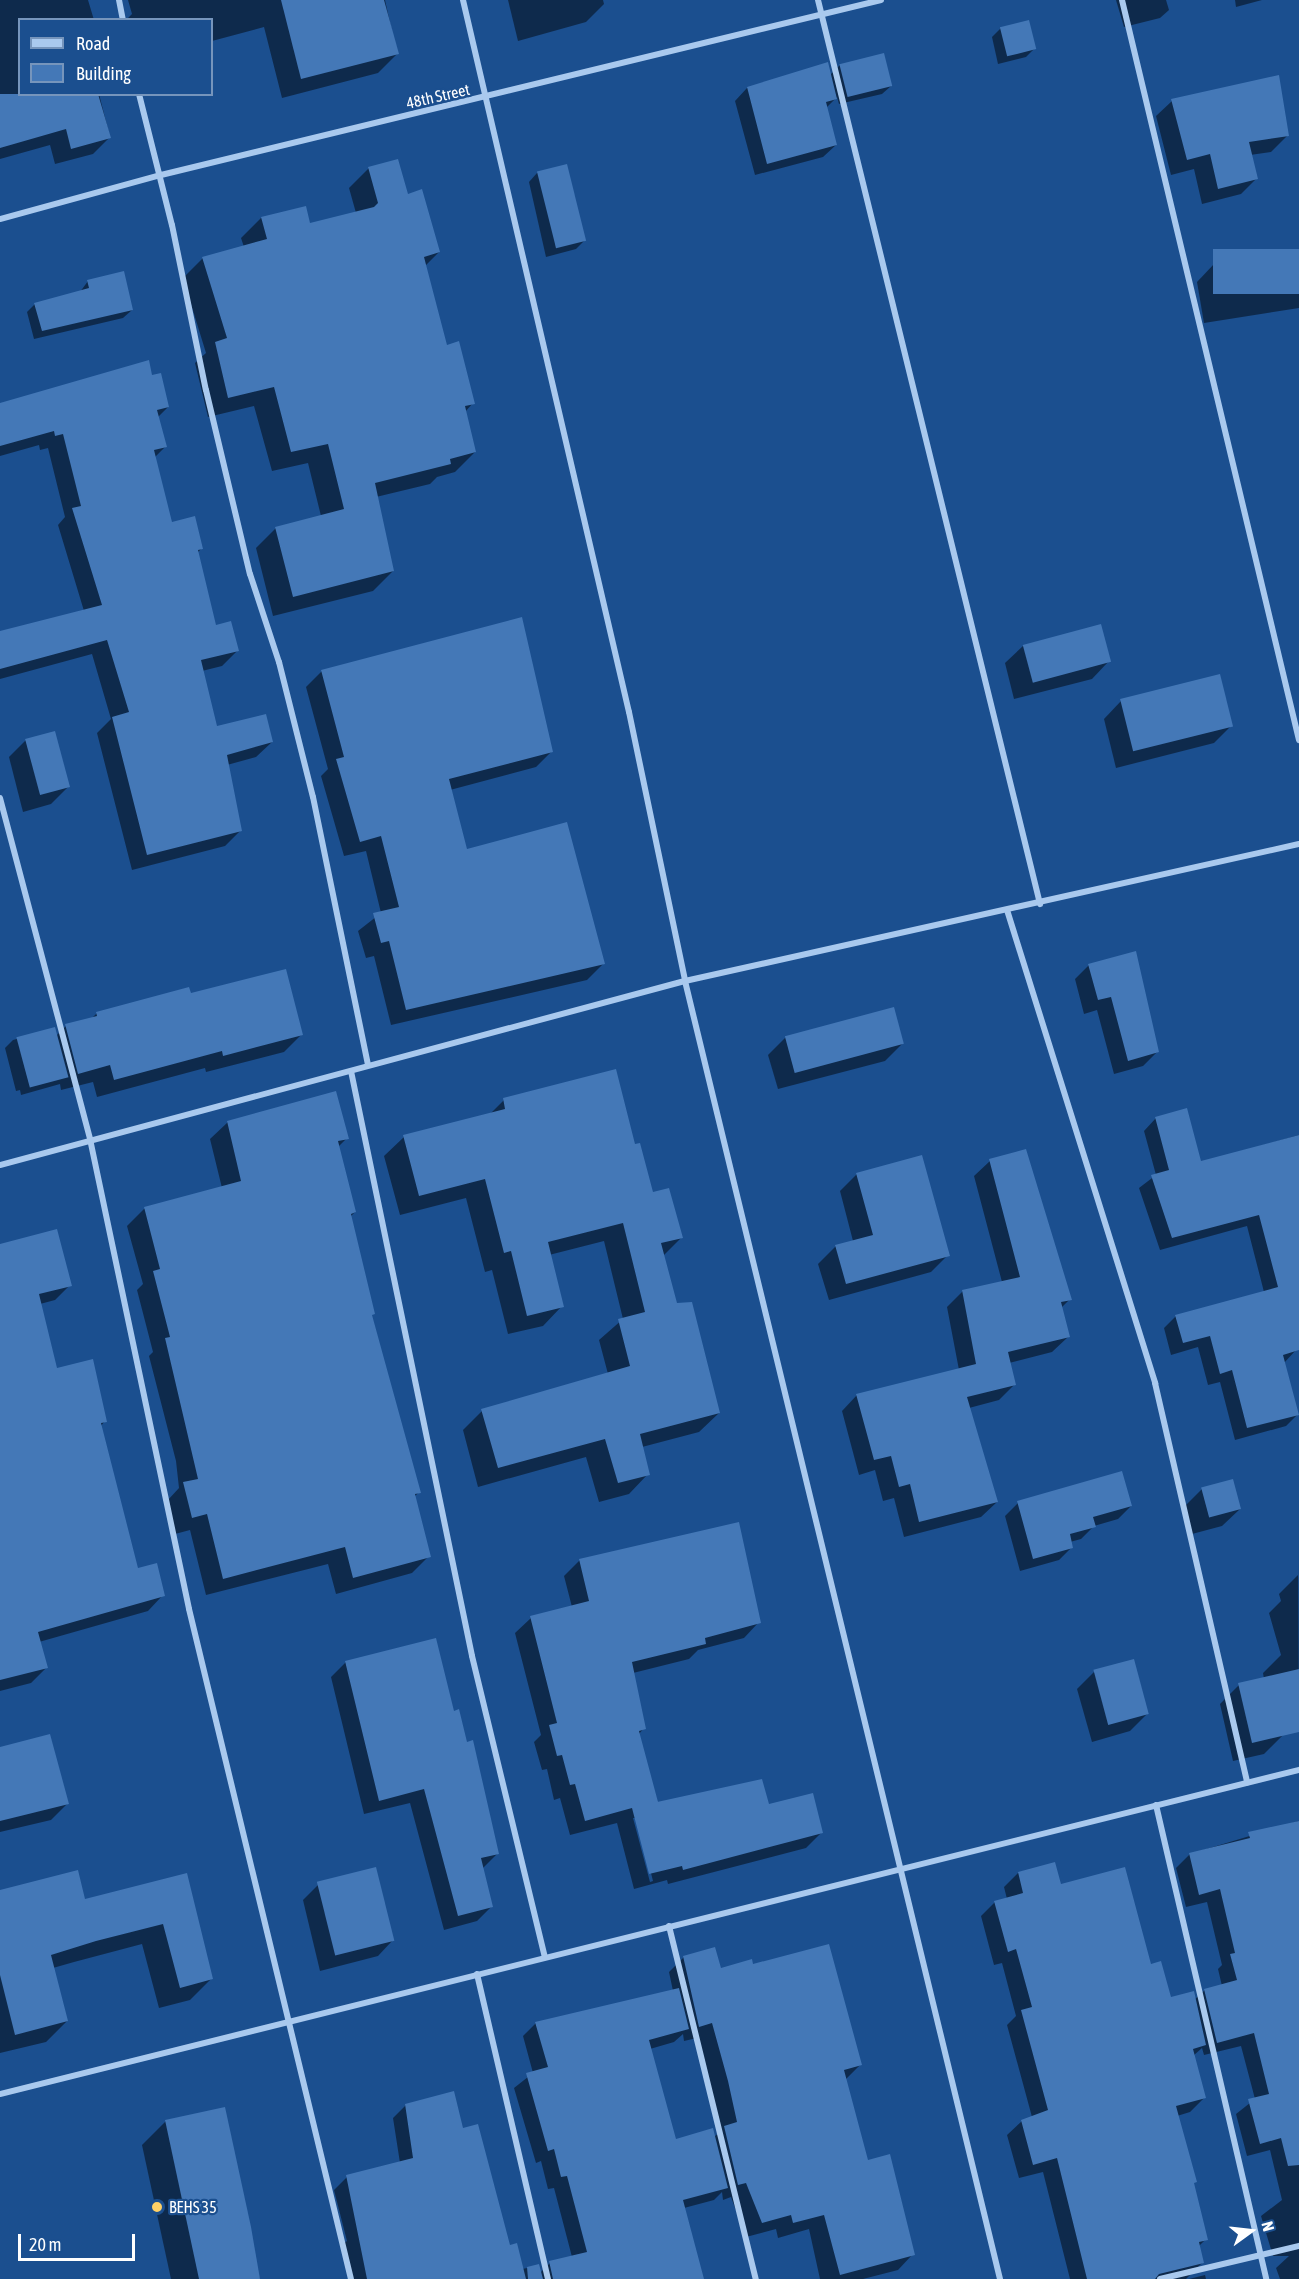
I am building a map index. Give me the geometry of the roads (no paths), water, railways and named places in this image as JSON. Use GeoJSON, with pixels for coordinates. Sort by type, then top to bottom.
{"type":"FeatureCollection","features":[{"type":"Feature","properties":{"kind":"street"},"geometry":{"type":"LineString","coordinates":[[119,0],[123,18]]}},
{"type":"Feature","properties":{"kind":"street"},"geometry":{"type":"LineString","coordinates":[[463,0],[629,712],[685,981],[903,1867],[1000,2279]]}},
{"type":"Feature","properties":{"kind":"street"},"geometry":{"type":"LineString","coordinates":[[818,0],[1040,904]]}},
{"type":"Feature","properties":{"kind":"street","name":"48th Street"},"geometry":{"type":"LineString","coordinates":[[0,219],[160,175],[487,99],[881,0]]}},
{"type":"Feature","properties":{"kind":"street"},"geometry":{"type":"LineString","coordinates":[[1122,0],[1299,740]]}},
{"type":"Feature","properties":{"kind":"street"},"geometry":{"type":"LineString","coordinates":[[140,96],[160,175],[247,562],[279,662],[313,797],[368,1064]]}},
{"type":"Feature","properties":{"kind":"street"},"geometry":{"type":"LineString","coordinates":[[0,798],[90,1139],[176,1554],[351,2279]]}},
{"type":"Feature","properties":{"kind":"street"},"geometry":{"type":"LineString","coordinates":[[0,1165],[90,1139],[351,1071],[368,1064],[685,981],[1040,904],[1299,844]]}},
{"type":"Feature","properties":{"kind":"street"},"geometry":{"type":"LineString","coordinates":[[1007,910],[1155,1383],[1247,1783]]}},
{"type":"Feature","properties":{"kind":"street"},"geometry":{"type":"LineString","coordinates":[[351,1071],[472,1656],[545,1957]]}},
{"type":"Feature","properties":{"kind":"street"},"geometry":{"type":"LineString","coordinates":[[0,2094],[1299,1770]]}},
{"type":"Feature","properties":{"kind":"street"},"geometry":{"type":"LineString","coordinates":[[1156,1805],[1266,2279]]}},
{"type":"Feature","properties":{"kind":"street"},"geometry":{"type":"LineString","coordinates":[[669,1926],[756,2279]]}},
{"type":"Feature","properties":{"kind":"street"},"geometry":{"type":"LineString","coordinates":[[477,1974],[548,2279]]}},
{"type":"Feature","properties":{"kind":"street"},"geometry":{"type":"LineString","coordinates":[[1160,2279],[1299,2246]]}},
{"type":"Feature","properties":{"kind":"place","name":"BEHS 35"},"geometry":{"type":"Point","coordinates":[157,2207]}}]}
